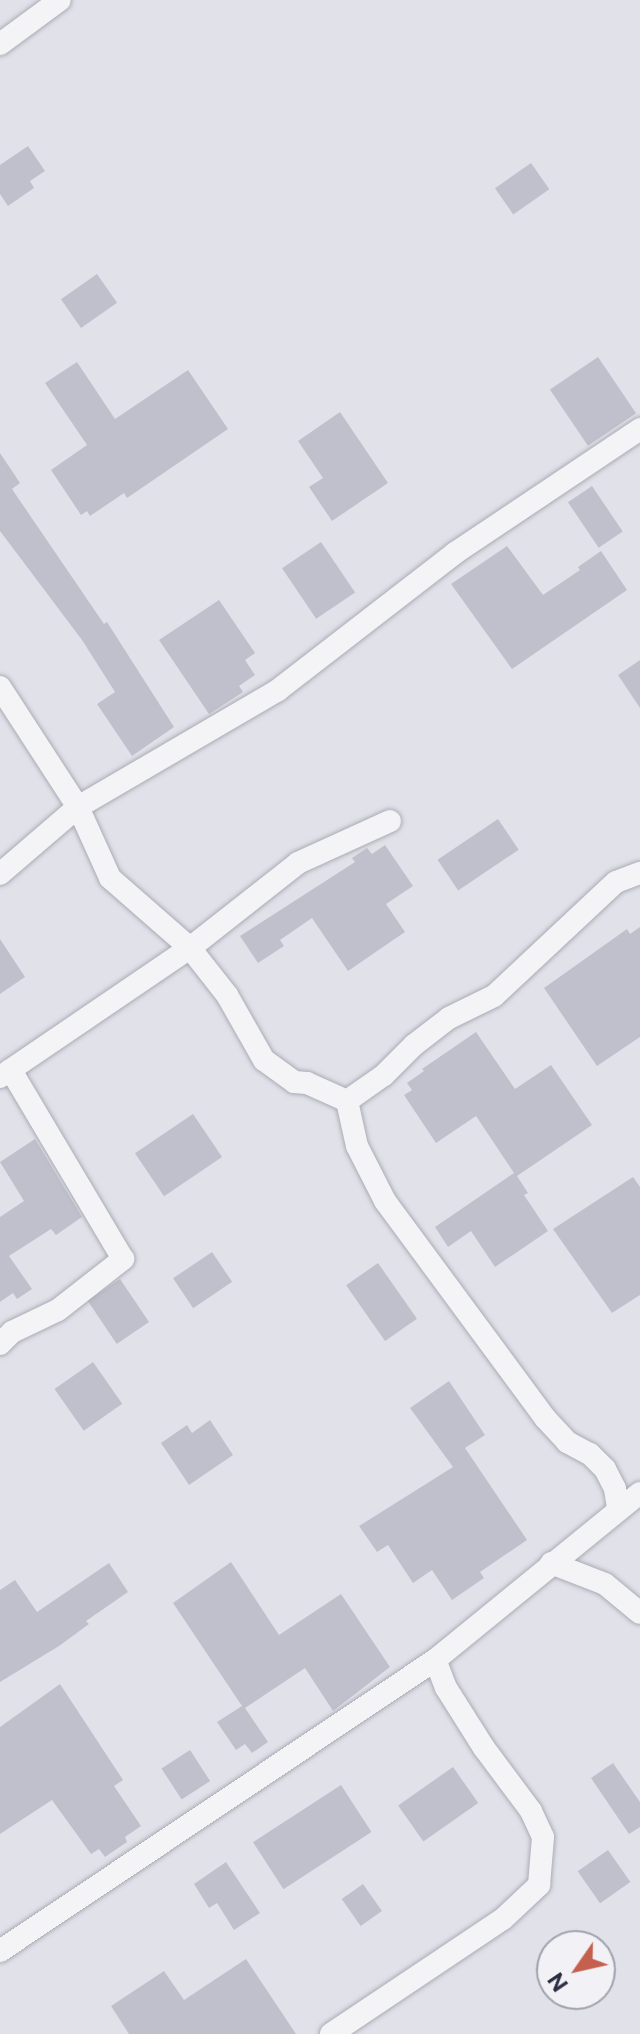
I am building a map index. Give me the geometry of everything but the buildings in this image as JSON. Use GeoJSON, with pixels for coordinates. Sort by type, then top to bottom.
{"type":"FeatureCollection","features":[{"type":"Feature","properties":{"kind":"street"},"geometry":{"type":"LineString","coordinates":[[0,44],[60,0]]}},
{"type":"Feature","properties":{"kind":"street"},"geometry":{"type":"LineString","coordinates":[[0,874],[78,807],[278,690],[455,553],[640,429]]}},
{"type":"Feature","properties":{"kind":"street"},"geometry":{"type":"LineString","coordinates":[[0,687],[78,807],[110,878],[190,948],[227,995],[264,1060],[294,1082],[307,1083],[347,1101]]}},
{"type":"Feature","properties":{"kind":"street"},"geometry":{"type":"LineString","coordinates":[[0,1344],[12,1332],[58,1310],[123,1259],[5,1074],[190,948],[298,863],[390,821]]}},
{"type":"Feature","properties":{"kind":"street"},"geometry":{"type":"LineString","coordinates":[[347,1101],[384,1075],[414,1045],[449,1018],[494,996],[616,882],[640,873]]}},
{"type":"Feature","properties":{"kind":"street"},"geometry":{"type":"LineString","coordinates":[[347,1101],[357,1146],[385,1201],[545,1418],[567,1442],[590,1454],[605,1469],[615,1489],[618,1509]]}},
{"type":"Feature","properties":{"kind":"street"},"geometry":{"type":"LineString","coordinates":[[0,1951],[435,1660],[640,1493]]}},
{"type":"Feature","properties":{"kind":"street"},"geometry":{"type":"LineString","coordinates":[[551,1563],[605,1584],[640,1613]]}},
{"type":"Feature","properties":{"kind":"street"},"geometry":{"type":"LineString","coordinates":[[331,2034],[503,1919],[539,1885],[543,1837],[531,1811],[484,1748],[446,1688],[435,1660]]}}]}
